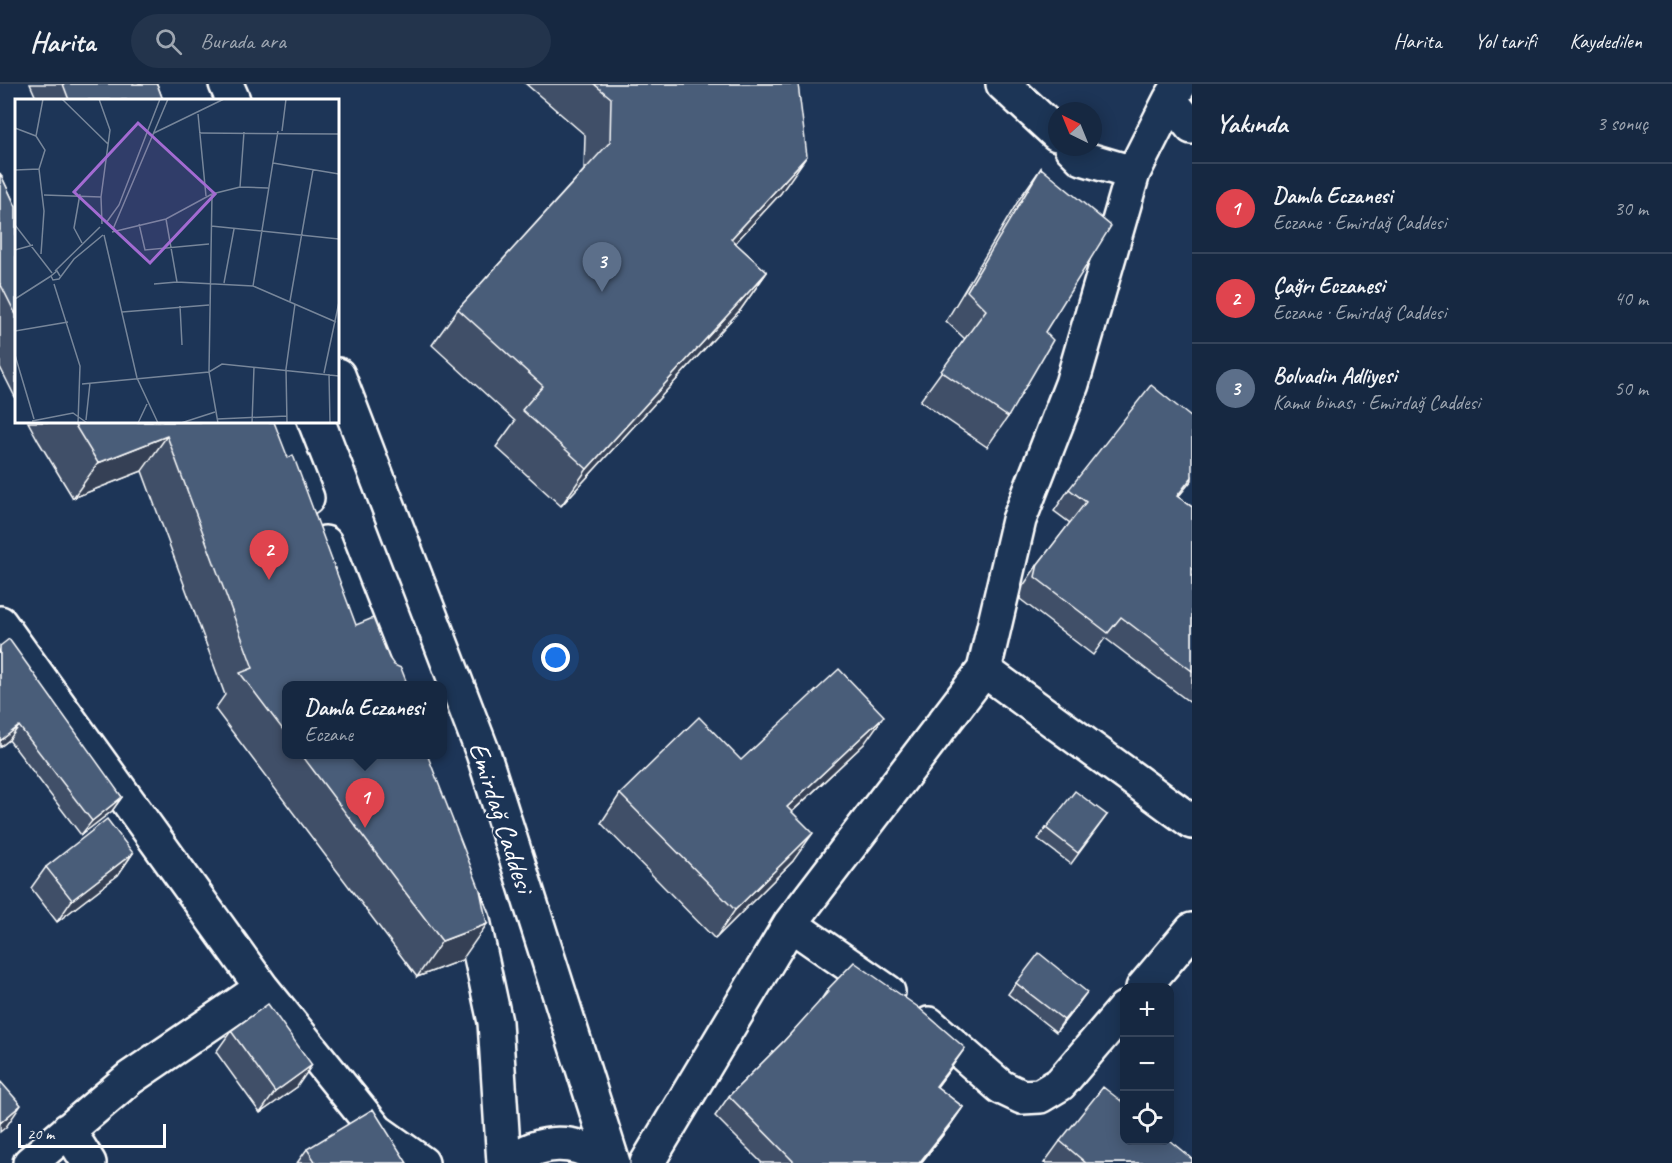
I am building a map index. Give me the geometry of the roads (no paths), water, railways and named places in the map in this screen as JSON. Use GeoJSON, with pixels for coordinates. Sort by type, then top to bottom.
{"type":"FeatureCollection","features":[{"type":"Feature","properties":{"kind":"street"},"geometry":{"type":"LineString","coordinates":[[226,84],[232,99]]}},
{"type":"Feature","properties":{"kind":"street"},"geometry":{"type":"LineString","coordinates":[[1003,84],[1048,126]]}},
{"type":"Feature","properties":{"kind":"street"},"geometry":{"type":"LineString","coordinates":[[1175,92],[1192,127]]}},
{"type":"Feature","properties":{"kind":"street"},"geometry":{"type":"LineString","coordinates":[[647,1163],[790,924],[984,670],[1019,520],[1072,384],[1133,173],[1175,92]]}},
{"type":"Feature","properties":{"kind":"street"},"geometry":{"type":"LineString","coordinates":[[1080,156],[1133,173]]}},
{"type":"Feature","properties":{"kind":"street","name":"Emirdağ Caddesi"},"geometry":{"type":"LineString","coordinates":[[339,378],[483,753],[613,1163]]}},
{"type":"Feature","properties":{"kind":"street"},"geometry":{"type":"LineString","coordinates":[[277,423],[379,681]]}},
{"type":"Feature","properties":{"kind":"street"},"geometry":{"type":"LineString","coordinates":[[0,623],[262,988],[377,1131],[422,1163]]}},
{"type":"Feature","properties":{"kind":"street"},"geometry":{"type":"LineString","coordinates":[[984,670],[1192,822]]}},
{"type":"Feature","properties":{"kind":"street"},"geometry":{"type":"LineString","coordinates":[[451,864],[473,920],[495,1023],[504,1163]]}},
{"type":"Feature","properties":{"kind":"street"},"geometry":{"type":"LineString","coordinates":[[790,924],[916,1012],[1001,1087],[1022,1097],[1040,1096],[1059,1084],[1120,1015]]}},
{"type":"Feature","properties":{"kind":"street"},"geometry":{"type":"LineString","coordinates":[[1146,983],[1192,930]]}},
{"type":"Feature","properties":{"kind":"street"},"geometry":{"type":"LineString","coordinates":[[30,1163],[130,1078],[262,988]]}},
{"type":"Feature","properties":{"kind":"street"},"geometry":{"type":"LineString","coordinates":[[68,1130],[89,1163]]}},
{"type":"Feature","properties":{"kind":"street"},"geometry":{"type":"LineString","coordinates":[[510,1163],[523,1153],[547,1144],[573,1145],[597,1154],[606,1163]]}},
{"type":"Feature","properties":{"kind":"place","name":"Bolvadin Adliyesi"},"geometry":{"type":"Point","coordinates":[602,292]}},
{"type":"Feature","properties":{"kind":"place","name":"Çağrı Eczanesi"},"geometry":{"type":"Point","coordinates":[269,580]}},
{"type":"Feature","properties":{"kind":"place","name":"Damla Eczanesi"},"geometry":{"type":"Point","coordinates":[365,828]}}]}
